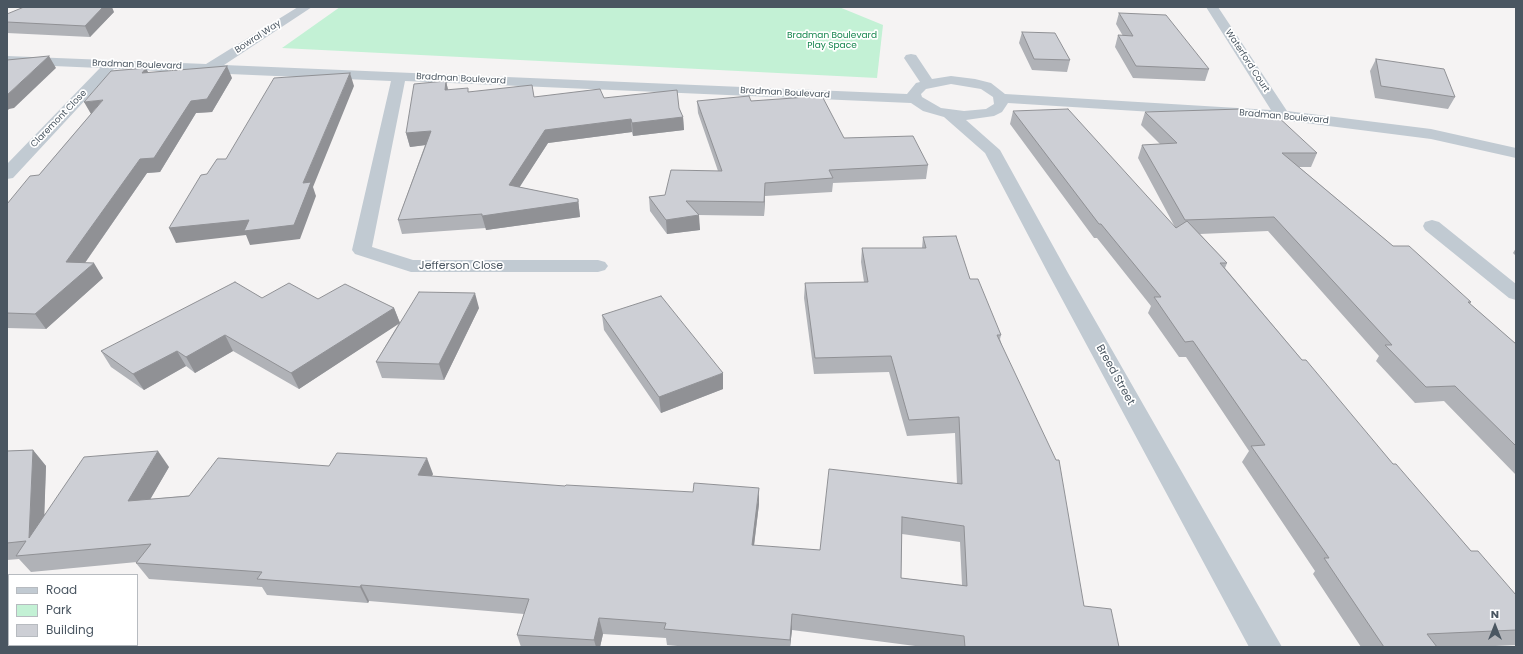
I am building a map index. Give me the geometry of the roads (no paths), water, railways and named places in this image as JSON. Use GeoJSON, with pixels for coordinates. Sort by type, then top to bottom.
{"type":"FeatureCollection","features":[{"type":"Feature","properties":{"kind":"street","name":"Bowral Way"},"geometry":{"type":"LineString","coordinates":[[210,68],[306,7]]}},
{"type":"Feature","properties":{"kind":"street","name":"Waterford Court"},"geometry":{"type":"LineString","coordinates":[[1212,7],[1282,115]]}},
{"type":"Feature","properties":{"kind":"street"},"geometry":{"type":"LineString","coordinates":[[911,58],[928,83]]}},
{"type":"Feature","properties":{"kind":"street","name":"Bradman Boulevard"},"geometry":{"type":"LineString","coordinates":[[7,60],[915,99]]}},
{"type":"Feature","properties":{"kind":"street","name":"Claremont Close"},"geometry":{"type":"LineString","coordinates":[[7,174],[111,64]]}},
{"type":"Feature","properties":{"kind":"street","name":"Jefferson Close"},"geometry":{"type":"LineString","coordinates":[[398,76],[362,250],[411,266],[598,266]]}},
{"type":"Feature","properties":{"kind":"street"},"geometry":{"type":"LineString","coordinates":[[951,80],[975,83],[994,91],[1001,98],[1001,104],[997,109],[977,115],[950,115],[928,108],[915,99],[914,94],[916,90],[928,83],[951,80]]}},
{"type":"Feature","properties":{"kind":"street","name":"Bradman Boulevard"},"geometry":{"type":"LineString","coordinates":[[1001,98],[1282,115],[1431,134],[1516,153]]}},
{"type":"Feature","properties":{"kind":"street"},"geometry":{"type":"LineString","coordinates":[[989,112],[992,150]]}},
{"type":"Feature","properties":{"kind":"street","name":"Breed Street"},"geometry":{"type":"LineString","coordinates":[[950,115],[992,150],[1062,280],[1266,647]]}},
{"type":"Feature","properties":{"kind":"street"},"geometry":{"type":"LineString","coordinates":[[1432,226],[1516,294]]}},
{"type":"Feature","properties":{"kind":"park label","name":"Bradman Boulevard Play Space"},"geometry":{"type":"Point","coordinates":[832,42]}}]}
